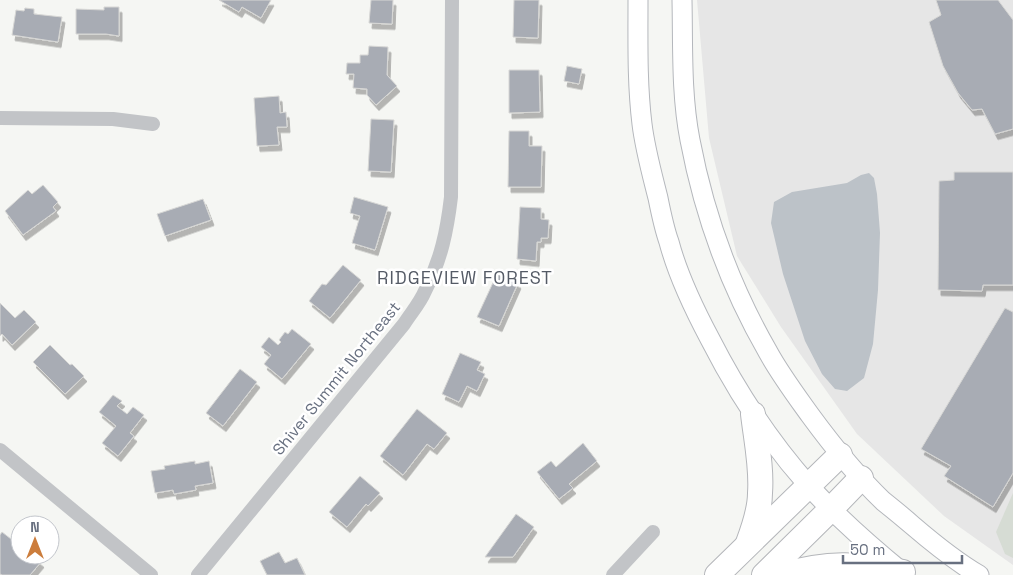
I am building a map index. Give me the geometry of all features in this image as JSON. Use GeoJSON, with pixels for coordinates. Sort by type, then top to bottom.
{"type":"FeatureCollection","features":[{"type":"Feature","properties":{"kind":"highway"},"geometry":{"type":"LineString","coordinates":[[748,545],[758,511],[760,494],[760,476],[753,414]]}},
{"type":"Feature","properties":{"kind":"highway"},"geometry":{"type":"LineString","coordinates":[[717,575],[840,455]]}},
{"type":"Feature","properties":{"kind":"highway"},"geometry":{"type":"LineString","coordinates":[[764,575],[861,478]]}},
{"type":"Feature","properties":{"kind":"highway"},"geometry":{"type":"LineString","coordinates":[[782,575],[807,568],[834,564],[866,566],[904,574]]}},
{"type":"Feature","properties":{"kind":"main road"},"geometry":{"type":"LineString","coordinates":[[638,0],[638,71],[642,126],[668,242],[690,299],[736,388],[775,444],[809,486],[865,542],[904,574]]}},
{"type":"Feature","properties":{"kind":"main road"},"geometry":{"type":"LineString","coordinates":[[682,0],[685,97],[690,138],[699,183],[717,241],[748,316],[768,353],[840,455],[883,500],[920,532],[971,571]]}},
{"type":"Feature","properties":{"kind":"street","name":"Shiver Summit Northeast"},"geometry":{"type":"LineString","coordinates":[[198,575],[404,324],[425,292],[440,257],[448,227],[451,197],[452,0]]}},
{"type":"Feature","properties":{"kind":"street"},"geometry":{"type":"LineString","coordinates":[[0,118],[113,119],[152,124]]}},
{"type":"Feature","properties":{"kind":"street"},"geometry":{"type":"LineString","coordinates":[[0,450],[151,575]]}},
{"type":"Feature","properties":{"kind":"street"},"geometry":{"type":"LineString","coordinates":[[613,575],[653,532]]}},
{"type":"Feature","properties":{"kind":"shaded area"},"geometry":{"type":"Polygon","coordinates":[[[697,0],[1013,0],[1013,565],[944,516],[857,434],[781,327],[737,256],[709,138],[697,0]]]}},
{"type":"Feature","properties":{"kind":"shaded area"},"geometry":{"type":"Polygon","coordinates":[[[869,173],[874,178],[877,194],[880,233],[878,290],[873,344],[864,378],[847,391],[835,389],[822,374],[805,341],[783,274],[771,223],[774,202],[792,192],[847,183],[869,173]]]}},
{"type":"Feature","properties":{"kind":"shaded area"},"geometry":{"type":"Polygon","coordinates":[[[1013,493],[1013,558],[1005,554],[996,532],[1013,493]]]}},
{"type":"Feature","properties":{"kind":"building"},"geometry":{"type":"Polygon","coordinates":[[[219,0],[271,0],[261,18],[242,7],[239,12],[219,0]]]}},
{"type":"Feature","properties":{"kind":"building"},"geometry":{"type":"Polygon","coordinates":[[[371,0],[393,0],[392,24],[369,23],[371,0]]]}},
{"type":"Feature","properties":{"kind":"building"},"geometry":{"type":"Polygon","coordinates":[[[514,0],[539,0],[538,38],[513,37],[514,0]]]}},
{"type":"Feature","properties":{"kind":"building"},"geometry":{"type":"Polygon","coordinates":[[[936,0],[998,0],[1013,20],[1013,129],[995,134],[982,109],[972,110],[958,93],[943,66],[929,22],[941,15],[936,0]]]}},
{"type":"Feature","properties":{"kind":"building"},"geometry":{"type":"Polygon","coordinates":[[[104,7],[119,7],[119,36],[76,34],[76,9],[104,10],[104,7]]]}},
{"type":"Feature","properties":{"kind":"building"},"geometry":{"type":"Polygon","coordinates":[[[25,8],[34,9],[34,14],[62,17],[58,42],[12,35],[16,10],[24,11],[25,8]]]}},
{"type":"Feature","properties":{"kind":"building"},"geometry":{"type":"Polygon","coordinates":[[[369,46],[388,47],[387,75],[397,86],[376,105],[367,95],[367,89],[353,88],[354,74],[346,74],[347,63],[360,63],[360,55],[368,55],[369,46]]]}},
{"type":"Feature","properties":{"kind":"building"},"geometry":{"type":"Polygon","coordinates":[[[567,66],[582,69],[579,84],[564,81],[567,66]]]}},
{"type":"Feature","properties":{"kind":"building"},"geometry":{"type":"Polygon","coordinates":[[[509,70],[539,70],[540,112],[509,113],[509,70]]]}},
{"type":"Feature","properties":{"kind":"building"},"geometry":{"type":"Polygon","coordinates":[[[279,96],[280,113],[286,112],[287,127],[277,127],[279,145],[257,146],[254,98],[279,96]]]}},
{"type":"Feature","properties":{"kind":"building"},"geometry":{"type":"Polygon","coordinates":[[[371,119],[394,120],[391,172],[368,171],[371,119]]]}},
{"type":"Feature","properties":{"kind":"building"},"geometry":{"type":"Polygon","coordinates":[[[509,131],[529,131],[529,146],[542,146],[541,187],[508,187],[509,131]]]}},
{"type":"Feature","properties":{"kind":"building"},"geometry":{"type":"Polygon","coordinates":[[[954,172],[1013,172],[1013,285],[983,285],[982,291],[938,290],[939,181],[954,180],[954,172]]]}},
{"type":"Feature","properties":{"kind":"building"},"geometry":{"type":"Polygon","coordinates":[[[43,185],[58,202],[53,207],[56,211],[23,235],[5,211],[28,190],[32,194],[43,185]]]}},
{"type":"Feature","properties":{"kind":"building"},"geometry":{"type":"Polygon","coordinates":[[[354,197],[388,207],[375,250],[352,243],[360,216],[350,213],[354,197]]]}},
{"type":"Feature","properties":{"kind":"building"},"geometry":{"type":"Polygon","coordinates":[[[203,199],[211,220],[165,236],[157,214],[203,199]]]}},
{"type":"Feature","properties":{"kind":"building"},"geometry":{"type":"Polygon","coordinates":[[[520,207],[541,208],[541,219],[549,220],[548,238],[541,238],[541,242],[537,242],[536,261],[517,259],[520,207]]]}},
{"type":"Feature","properties":{"kind":"building"},"geometry":{"type":"Polygon","coordinates":[[[343,265],[361,280],[330,318],[309,301],[322,284],[326,285],[343,265]]]}},
{"type":"Feature","properties":{"kind":"building"},"geometry":{"type":"Polygon","coordinates":[[[497,274],[518,283],[499,326],[477,317],[497,274]]]}},
{"type":"Feature","properties":{"kind":"building"},"geometry":{"type":"Polygon","coordinates":[[[0,303],[15,318],[24,310],[36,322],[12,345],[2,334],[0,336],[0,303]]]}},
{"type":"Feature","properties":{"kind":"building"},"geometry":{"type":"Polygon","coordinates":[[[1005,308],[1013,312],[1013,473],[993,507],[944,476],[951,466],[921,449],[1005,308]]]}},
{"type":"Feature","properties":{"kind":"building"},"geometry":{"type":"Polygon","coordinates":[[[292,329],[311,344],[282,379],[264,364],[271,355],[261,347],[269,337],[278,345],[285,332],[288,334],[292,329]]]}},
{"type":"Feature","properties":{"kind":"building"},"geometry":{"type":"Polygon","coordinates":[[[50,345],[84,376],[65,394],[33,362],[50,345]]]}},
{"type":"Feature","properties":{"kind":"building"},"geometry":{"type":"Polygon","coordinates":[[[460,353],[481,362],[477,370],[485,374],[477,391],[467,386],[459,402],[442,394],[460,353]]]}},
{"type":"Feature","properties":{"kind":"building"},"geometry":{"type":"Polygon","coordinates":[[[240,369],[257,382],[223,426],[206,413],[240,369]]]}},
{"type":"Feature","properties":{"kind":"building"},"geometry":{"type":"Polygon","coordinates":[[[113,395],[122,401],[117,406],[127,414],[133,407],[144,415],[130,433],[134,436],[118,456],[102,443],[116,426],[99,412],[113,395]]]}},
{"type":"Feature","properties":{"kind":"building"},"geometry":{"type":"Polygon","coordinates":[[[417,409],[447,433],[434,449],[427,444],[403,475],[380,456],[417,409]]]}},
{"type":"Feature","properties":{"kind":"building"},"geometry":{"type":"Polygon","coordinates":[[[583,443],[597,461],[569,484],[573,488],[559,499],[537,472],[551,461],[556,467],[583,443]]]}},
{"type":"Feature","properties":{"kind":"building"},"geometry":{"type":"Polygon","coordinates":[[[195,461],[195,464],[209,461],[213,483],[195,486],[196,490],[174,494],[173,490],[155,493],[151,471],[165,469],[164,466],[195,461]]]}},
{"type":"Feature","properties":{"kind":"building"},"geometry":{"type":"Polygon","coordinates":[[[360,476],[380,493],[368,506],[366,504],[347,527],[329,512],[360,476]]]}},
{"type":"Feature","properties":{"kind":"building"},"geometry":{"type":"Polygon","coordinates":[[[516,514],[534,527],[513,557],[485,557],[516,514]]]}},
{"type":"Feature","properties":{"kind":"building"},"geometry":{"type":"Polygon","coordinates":[[[2,532],[10,538],[10,565],[38,565],[30,575],[0,574],[0,535],[2,532]]]}},
{"type":"Feature","properties":{"kind":"building"},"geometry":{"type":"Polygon","coordinates":[[[279,552],[285,563],[297,558],[305,575],[267,575],[260,561],[279,552]]]}},
{"type":"Feature","properties":{"kind":"district","name":"RIDGEVIEW FOREST"},"geometry":{"type":"Point","coordinates":[465,278]}}]}
